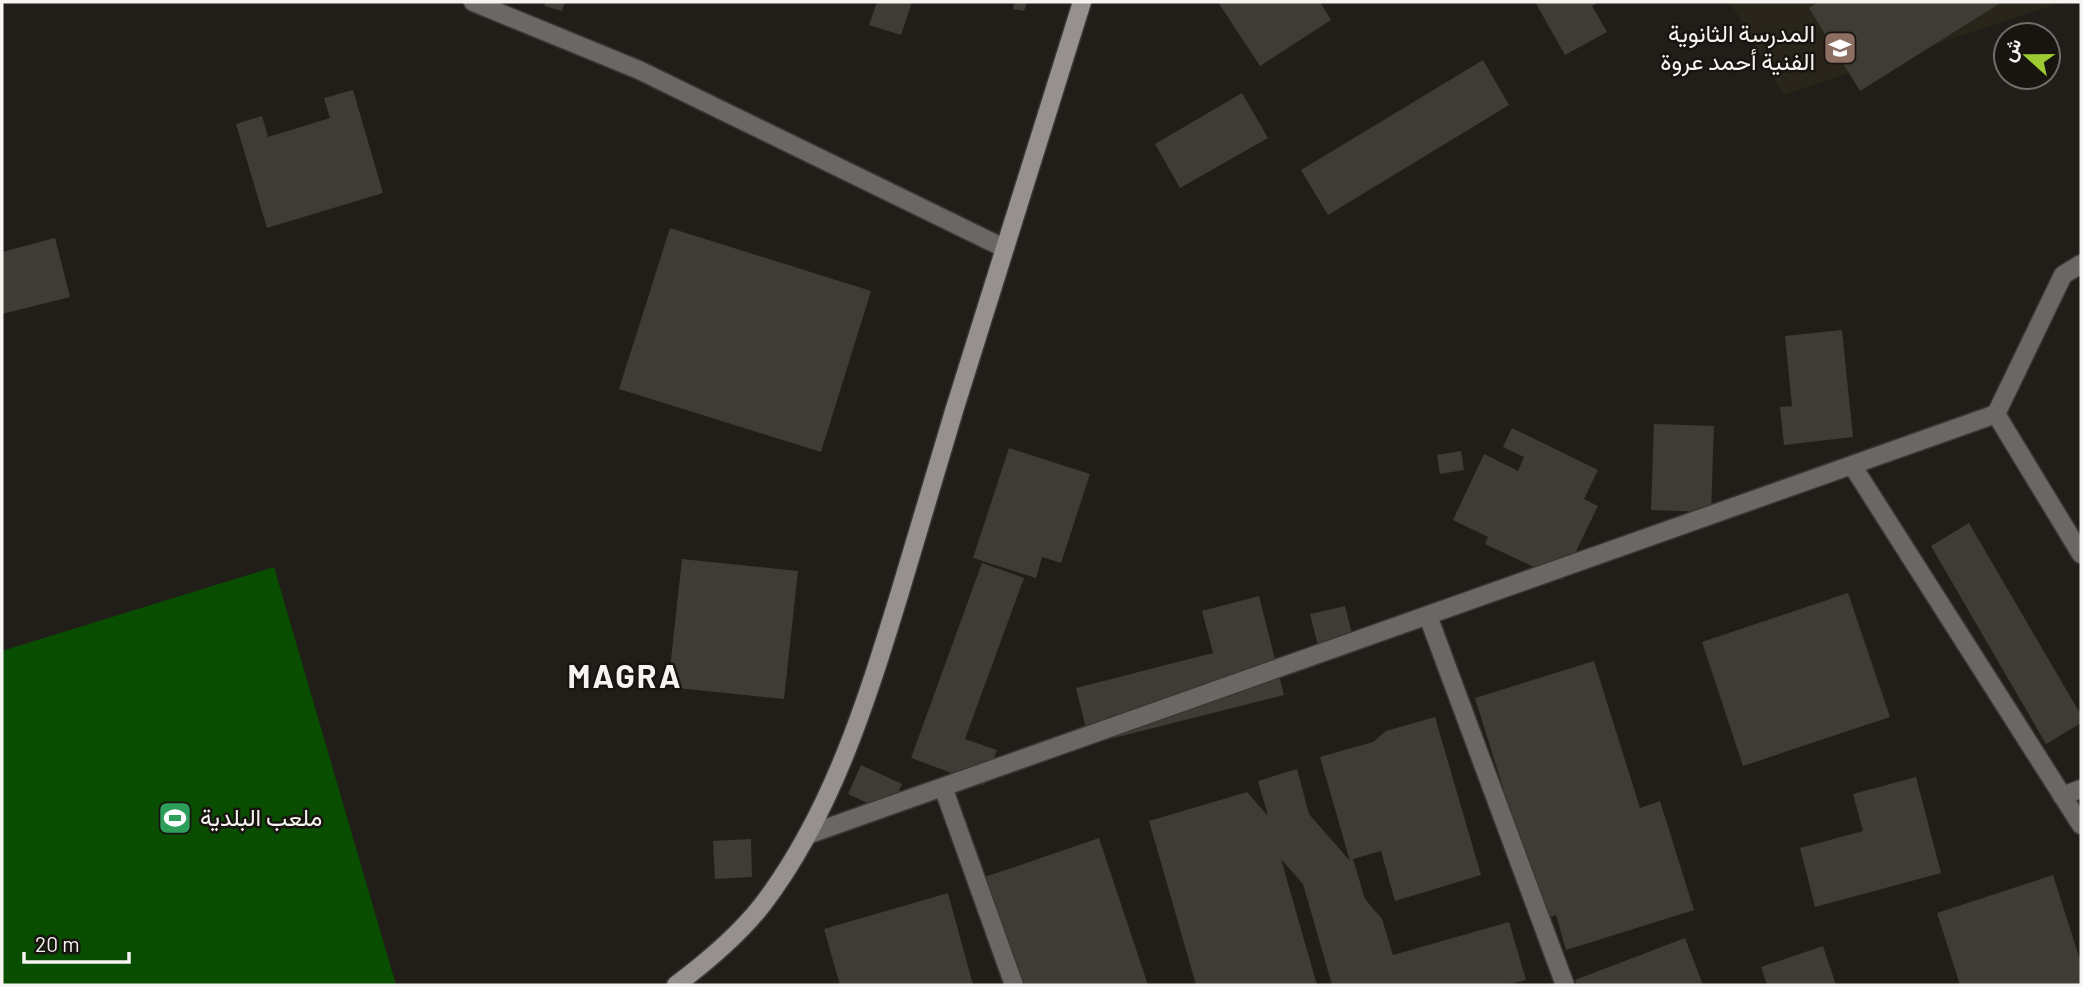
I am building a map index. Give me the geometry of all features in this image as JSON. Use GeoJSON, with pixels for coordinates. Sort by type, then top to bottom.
{"type":"FeatureCollection","features":[{"type":"Feature","properties":{"kind":"street"},"geometry":{"type":"LineString","coordinates":[[473,2],[639,70],[1004,248]]}},
{"type":"Feature","properties":{"kind":"street"},"geometry":{"type":"LineString","coordinates":[[676,985],[733,937],[761,906],[786,871],[831,787],[879,661],[1004,248],[1082,2]]}},
{"type":"Feature","properties":{"kind":"street"},"geometry":{"type":"LineString","coordinates":[[807,835],[1996,414],[2063,275],[2081,264]]}},
{"type":"Feature","properties":{"kind":"street"},"geometry":{"type":"LineString","coordinates":[[1996,414],[2081,554]]}},
{"type":"Feature","properties":{"kind":"street"},"geometry":{"type":"LineString","coordinates":[[1853,465],[2081,825]]}},
{"type":"Feature","properties":{"kind":"street"},"geometry":{"type":"LineString","coordinates":[[1428,616],[1565,985]]}},
{"type":"Feature","properties":{"kind":"street"},"geometry":{"type":"LineString","coordinates":[[943,787],[1014,985]]}},
{"type":"Feature","properties":{"kind":"street"},"geometry":{"type":"LineString","coordinates":[[2062,796],[2081,789]]}},
{"type":"Feature","properties":{"kind":"shaded area","name":"المدرسة الثانوية الفنية أحمد عروة"},"geometry":{"type":"Polygon","coordinates":[[[1730,2],[2062,2],[2005,21],[1992,21],[1992,25],[1784,95],[1730,2]]]}},
{"type":"Feature","properties":{"kind":"green space","name":"ملعب البلدية"},"geometry":{"type":"Polygon","coordinates":[[[274,567],[396,985],[2,985],[2,651],[274,567]]]}},
{"type":"Feature","properties":{"kind":"building"},"geometry":{"type":"Polygon","coordinates":[[[546,2],[565,2],[562,11],[544,6],[546,2]]]}},
{"type":"Feature","properties":{"kind":"building"},"geometry":{"type":"Polygon","coordinates":[[[877,2],[912,2],[901,35],[869,25],[877,2]]]}},
{"type":"Feature","properties":{"kind":"building"},"geometry":{"type":"Polygon","coordinates":[[[1014,2],[1027,2],[1024,11],[1013,9],[1014,2]]]}},
{"type":"Feature","properties":{"kind":"building"},"geometry":{"type":"Polygon","coordinates":[[[1218,2],[1320,2],[1331,20],[1260,66],[1218,2]]]}},
{"type":"Feature","properties":{"kind":"building"},"geometry":{"type":"Polygon","coordinates":[[[1535,2],[1599,2],[1592,6],[1607,32],[1565,55],[1535,2]]]}},
{"type":"Feature","properties":{"kind":"building"},"geometry":{"type":"Polygon","coordinates":[[[1818,2],[2002,2],[1860,91],[1809,8],[1818,2]]]}},
{"type":"Feature","properties":{"kind":"building"},"geometry":{"type":"Polygon","coordinates":[[[1483,60],[1509,105],[1328,215],[1301,170],[1483,60]]]}},
{"type":"Feature","properties":{"kind":"building"},"geometry":{"type":"Polygon","coordinates":[[[353,90],[383,193],[267,228],[236,124],[262,116],[268,137],[330,118],[324,98],[353,90]]]}},
{"type":"Feature","properties":{"kind":"building"},"geometry":{"type":"Polygon","coordinates":[[[1242,93],[1268,138],[1180,188],[1155,144],[1242,93]]]}},
{"type":"Feature","properties":{"kind":"building"},"geometry":{"type":"Polygon","coordinates":[[[670,228],[871,291],[821,452],[619,389],[670,228]]]}},
{"type":"Feature","properties":{"kind":"building"},"geometry":{"type":"Polygon","coordinates":[[[55,238],[70,297],[2,314],[2,252],[55,238]]]}},
{"type":"Feature","properties":{"kind":"building"},"geometry":{"type":"Polygon","coordinates":[[[1842,330],[1853,437],[1784,445],[1780,407],[1792,406],[1785,336],[1842,330]]]}},
{"type":"Feature","properties":{"kind":"building"},"geometry":{"type":"Polygon","coordinates":[[[1654,424],[1714,426],[1711,512],[1651,510],[1654,424]]]}},
{"type":"Feature","properties":{"kind":"building"},"geometry":{"type":"Polygon","coordinates":[[[1512,428],[1598,470],[1584,499],[1598,506],[1562,580],[1485,544],[1488,537],[1453,520],[1484,454],[1518,471],[1524,457],[1503,447],[1512,428]]]}},
{"type":"Feature","properties":{"kind":"building"},"geometry":{"type":"Polygon","coordinates":[[[1009,448],[1090,474],[1061,563],[1042,557],[1036,578],[973,558],[1009,448]]]}},
{"type":"Feature","properties":{"kind":"building"},"geometry":{"type":"Polygon","coordinates":[[[1461,451],[1464,470],[1440,474],[1437,455],[1461,451]]]}},
{"type":"Feature","properties":{"kind":"building"},"geometry":{"type":"Polygon","coordinates":[[[1969,523],[2081,715],[2081,723],[2046,744],[1931,546],[1969,523]]]}},
{"type":"Feature","properties":{"kind":"building"},"geometry":{"type":"Polygon","coordinates":[[[682,559],[798,571],[784,699],[668,687],[682,559]]]}},
{"type":"Feature","properties":{"kind":"building"},"geometry":{"type":"Polygon","coordinates":[[[982,563],[1024,578],[965,739],[997,750],[984,785],[911,758],[982,563]]]}},
{"type":"Feature","properties":{"kind":"building"},"geometry":{"type":"Polygon","coordinates":[[[1848,593],[1890,717],[1743,766],[1702,642],[1848,593]]]}},
{"type":"Feature","properties":{"kind":"building"},"geometry":{"type":"Polygon","coordinates":[[[1259,596],[1284,695],[1090,744],[1076,688],[1213,653],[1202,611],[1259,596]]]}},
{"type":"Feature","properties":{"kind":"building"},"geometry":{"type":"Polygon","coordinates":[[[1345,606],[1354,642],[1319,650],[1310,614],[1345,606]]]}},
{"type":"Feature","properties":{"kind":"building"},"geometry":{"type":"Polygon","coordinates":[[[1594,661],[1640,808],[1660,801],[1694,910],[1566,950],[1556,915],[1544,919],[1475,698],[1594,661]]]}},
{"type":"Feature","properties":{"kind":"building"},"geometry":{"type":"Polygon","coordinates":[[[1435,717],[1481,875],[1395,901],[1381,851],[1353,859],[1365,899],[1382,919],[1393,955],[1509,922],[1526,980],[1506,985],[1332,985],[1303,884],[1281,859],[1317,985],[1196,985],[1149,821],[1247,792],[1268,816],[1258,781],[1297,769],[1309,814],[1350,861],[1320,757],[1373,742],[1386,731],[1435,717]]]}},
{"type":"Feature","properties":{"kind":"building"},"geometry":{"type":"Polygon","coordinates":[[[861,765],[902,784],[889,813],[848,794],[861,765]]]}},
{"type":"Feature","properties":{"kind":"building"},"geometry":{"type":"Polygon","coordinates":[[[1916,777],[1941,873],[1815,907],[1800,848],[1863,831],[1853,794],[1916,777]]]}},
{"type":"Feature","properties":{"kind":"building"},"geometry":{"type":"Polygon","coordinates":[[[1099,838],[1148,985],[1022,985],[985,877],[1099,838]]]}},
{"type":"Feature","properties":{"kind":"building"},"geometry":{"type":"Polygon","coordinates":[[[751,839],[752,877],[715,879],[713,841],[751,839]]]}},
{"type":"Feature","properties":{"kind":"building"},"geometry":{"type":"Polygon","coordinates":[[[2053,875],[2081,963],[2081,985],[1960,985],[1937,913],[2053,875]]]}},
{"type":"Feature","properties":{"kind":"building"},"geometry":{"type":"Polygon","coordinates":[[[948,893],[973,985],[840,985],[824,929],[948,893]]]}},
{"type":"Feature","properties":{"kind":"building"},"geometry":{"type":"Polygon","coordinates":[[[1685,938],[1703,985],[1577,985],[1575,980],[1685,938]]]}},
{"type":"Feature","properties":{"kind":"building"},"geometry":{"type":"Polygon","coordinates":[[[1823,946],[1836,985],[1767,985],[1761,967],[1823,946]]]}},
{"type":"Feature","properties":{"kind":"place","name":"المدرسة الثانوية الفنية أحمد عروة"},"geometry":{"type":"Point","coordinates":[1840,48]}},
{"type":"Feature","properties":{"kind":"place","name":"ملعب البلدية"},"geometry":{"type":"Point","coordinates":[175,818]}},
{"type":"Feature","properties":{"kind":"district","name":"MAGRA"},"geometry":{"type":"Point","coordinates":[625,677]}}]}
